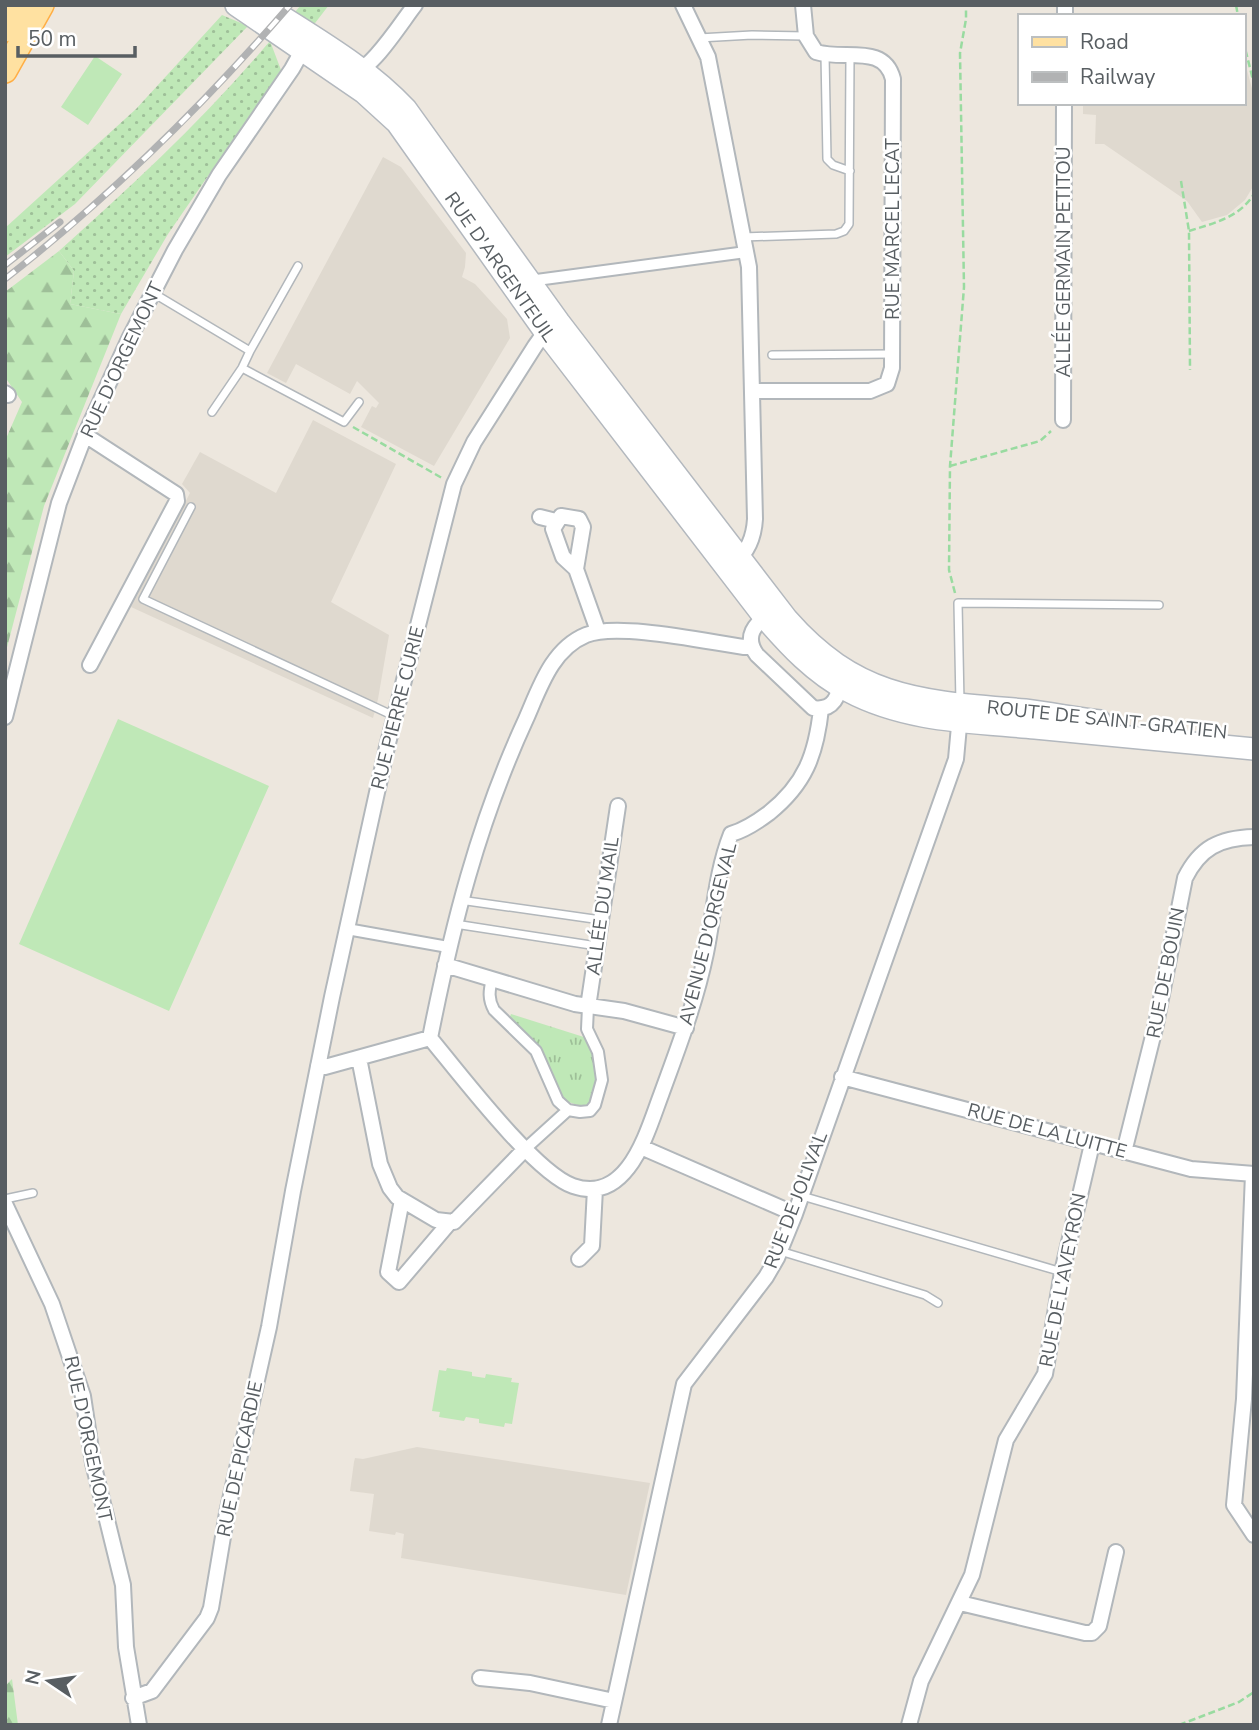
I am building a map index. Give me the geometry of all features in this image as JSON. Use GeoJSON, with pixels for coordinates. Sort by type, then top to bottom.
{"type":"FeatureCollection","features":[{"type":"Feature","properties":{"kind":"main road"},"geometry":{"type":"LineString","coordinates":[[5,30],[19,5]]}},
{"type":"Feature","properties":{"kind":"main road"},"geometry":{"type":"LineString","coordinates":[[5,45],[28,5]]}},
{"type":"Feature","properties":{"kind":"main road"},"geometry":{"type":"LineString","coordinates":[[5,71],[42,5]]}},
{"type":"Feature","properties":{"kind":"main road","name":"RUE D'ARGENTEUIL"},"geometry":{"type":"LineString","coordinates":[[236,5],[362,69],[385,87],[419,125],[529,281],[552,327]]}},
{"type":"Feature","properties":{"kind":"main road","name":"RUE D'ARGENTEUIL"},"geometry":{"type":"LineString","coordinates":[[264,5],[335,72],[373,101],[407,135],[771,612],[799,656],[839,687],[892,710],[960,712]]}},
{"type":"Feature","properties":{"kind":"main road","name":"RUE D'ARGENTEUIL"},"geometry":{"type":"LineString","coordinates":[[771,612],[835,664],[866,681],[904,696],[960,712]]}},
{"type":"Feature","properties":{"kind":"main road","name":"ROUTE DE SAINT-GRATIEN"},"geometry":{"type":"LineString","coordinates":[[960,712],[1057,714],[1254,736]]}},
{"type":"Feature","properties":{"kind":"main road","name":"ROUTE DE SAINT-GRATIEN"},"geometry":{"type":"LineString","coordinates":[[960,712],[1254,750]]}},
{"type":"Feature","properties":{"kind":"street"},"geometry":{"type":"LineString","coordinates":[[335,72],[362,69],[415,5]]}},
{"type":"Feature","properties":{"kind":"street"},"geometry":{"type":"LineString","coordinates":[[683,5],[708,57],[749,267],[755,519],[752,538],[734,563]]}},
{"type":"Feature","properties":{"kind":"street"},"geometry":{"type":"LineString","coordinates":[[803,5],[806,37],[816,52],[825,55]]}},
{"type":"Feature","properties":{"kind":"street","name":"RUE D'ORGEMONT"},"geometry":{"type":"LineString","coordinates":[[5,717],[59,503],[85,435],[129,339],[175,250],[219,175],[305,42]]}},
{"type":"Feature","properties":{"kind":"street","name":"RUE MARCEL LECAT"},"geometry":{"type":"LineString","coordinates":[[753,391],[870,391],[887,384],[892,368],[893,79],[890,68],[882,60],[872,57],[825,55]]}},
{"type":"Feature","properties":{"kind":"street","name":"ALLÉE GERMAIN PETITOU"},"geometry":{"type":"LineString","coordinates":[[1063,420],[1064,105]]}},
{"type":"Feature","properties":{"kind":"street","name":"RUE D'ARGENTEUIL"},"geometry":{"type":"LineString","coordinates":[[529,281],[746,252]]}},
{"type":"Feature","properties":{"kind":"street","name":"RUE PIERRE CURIE"},"geometry":{"type":"LineString","coordinates":[[307,1122],[395,716],[454,484],[474,442],[552,327]]}},
{"type":"Feature","properties":{"kind":"street"},"geometry":{"type":"LineString","coordinates":[[85,435],[176,495],[177,501],[90,665]]}},
{"type":"Feature","properties":{"kind":"street"},"geometry":{"type":"LineString","coordinates":[[576,569],[583,527],[579,519],[561,516],[553,528],[563,557],[576,569],[598,631]]}},
{"type":"Feature","properties":{"kind":"street"},"geometry":{"type":"LineString","coordinates":[[540,517],[556,521]]}},
{"type":"Feature","properties":{"kind":"street"},"geometry":{"type":"LineString","coordinates":[[750,646],[755,626],[771,612]]}},
{"type":"Feature","properties":{"kind":"street"},"geometry":{"type":"LineString","coordinates":[[430,1038],[448,947],[484,821],[508,757],[548,670],[568,645],[598,631],[630,631],[750,646]]}},
{"type":"Feature","properties":{"kind":"street"},"geometry":{"type":"LineString","coordinates":[[750,646],[813,708],[821,709]]}},
{"type":"Feature","properties":{"kind":"street"},"geometry":{"type":"LineString","coordinates":[[835,664],[839,687]]}},
{"type":"Feature","properties":{"kind":"street","name":"AVENUE D'ORGEVAL"},"geometry":{"type":"LineString","coordinates":[[594,1189],[612,1183],[623,1175],[641,1147],[698,988],[722,860],[731,834],[742,831],[762,818],[793,792],[813,755],[821,709],[830,706],[836,699],[839,687]]}},
{"type":"Feature","properties":{"kind":"street","name":"RUE DE JOLIVAL"},"geometry":{"type":"LineString","coordinates":[[609,1725],[684,1384],[766,1276],[780,1251],[956,759],[960,712]]}},
{"type":"Feature","properties":{"kind":"street","name":"ALLÉE DU MAIL"},"geometry":{"type":"LineString","coordinates":[[588,1007],[618,806]]}},
{"type":"Feature","properties":{"kind":"street","name":"RUE DE BOUIN"},"geometry":{"type":"LineString","coordinates":[[1124,1152],[1156,1024],[1185,878],[1194,860],[1207,848],[1254,837]]}},
{"type":"Feature","properties":{"kind":"street"},"geometry":{"type":"LineString","coordinates":[[347,929],[448,947]]}},
{"type":"Feature","properties":{"kind":"street"},"geometry":{"type":"LineString","coordinates":[[445,965],[588,1007],[624,1011],[685,1028]]}},
{"type":"Feature","properties":{"kind":"street"},"geometry":{"type":"LineString","coordinates":[[492,979],[489,991],[494,1010],[536,1051],[558,1101],[568,1110],[590,1111],[600,1093],[601,1066],[598,1052],[587,1029],[588,1007]]}},
{"type":"Feature","properties":{"kind":"street"},"geometry":{"type":"LineString","coordinates":[[318,1066],[325,1067],[430,1038]]}},
{"type":"Feature","properties":{"kind":"street"},"geometry":{"type":"LineString","coordinates":[[430,1038],[525,1149],[556,1178],[572,1186],[594,1189],[592,1246],[579,1259]]}},
{"type":"Feature","properties":{"kind":"street"},"geometry":{"type":"LineString","coordinates":[[359,1058],[384,1178],[402,1200],[436,1220],[454,1222],[525,1149],[568,1110]]}},
{"type":"Feature","properties":{"kind":"street","name":"RUE DE LA LUITTE"},"geometry":{"type":"LineString","coordinates":[[842,1077],[1191,1169],[1253,1174]]}},
{"type":"Feature","properties":{"kind":"street","name":"RUE DE PICARDIE"},"geometry":{"type":"LineString","coordinates":[[132,1692],[152,1691],[207,1618],[211,1608],[228,1513],[269,1327],[307,1122]]}},
{"type":"Feature","properties":{"kind":"street","name":"RUE DE L'AVEYRON"},"geometry":{"type":"LineString","coordinates":[[909,1725],[921,1681],[972,1575],[1006,1440],[1045,1374],[1062,1272],[1092,1144]]}},
{"type":"Feature","properties":{"kind":"street"},"geometry":{"type":"LineString","coordinates":[[641,1147],[795,1214]]}},
{"type":"Feature","properties":{"kind":"street"},"geometry":{"type":"LineString","coordinates":[[1253,1174],[1244,1399],[1234,1505],[1254,1535]]}},
{"type":"Feature","properties":{"kind":"street"},"geometry":{"type":"LineString","coordinates":[[402,1200],[388,1272],[399,1282],[450,1222]]}},
{"type":"Feature","properties":{"kind":"street","name":"RUE D'ORGEMONT"},"geometry":{"type":"LineString","coordinates":[[5,1204],[52,1304],[83,1396],[93,1463],[123,1585],[126,1647],[139,1725]]}},
{"type":"Feature","properties":{"kind":"street"},"geometry":{"type":"LineString","coordinates":[[960,1603],[1093,1633],[1099,1626],[1116,1552]]}},
{"type":"Feature","properties":{"kind":"street"},"geometry":{"type":"LineString","coordinates":[[480,1678],[530,1682],[614,1702]]}},
{"type":"Feature","properties":{"kind":"lane"},"geometry":{"type":"LineString","coordinates":[[699,38],[752,35],[806,37]]}},
{"type":"Feature","properties":{"kind":"lane"},"geometry":{"type":"LineString","coordinates":[[825,55],[827,159],[833,165],[850,172]]}},
{"type":"Feature","properties":{"kind":"lane"},"geometry":{"type":"LineString","coordinates":[[743,237],[836,234],[844,231],[849,224],[849,56]]}},
{"type":"Feature","properties":{"kind":"lane"},"geometry":{"type":"LineString","coordinates":[[212,412],[242,369],[298,266]]}},
{"type":"Feature","properties":{"kind":"lane"},"geometry":{"type":"LineString","coordinates":[[152,293],[250,351]]}},
{"type":"Feature","properties":{"kind":"lane"},"geometry":{"type":"LineString","coordinates":[[772,355],[892,354]]}},
{"type":"Feature","properties":{"kind":"lane"},"geometry":{"type":"LineString","coordinates":[[242,369],[344,422],[359,402]]}},
{"type":"Feature","properties":{"kind":"lane"},"geometry":{"type":"LineString","coordinates":[[191,507],[143,599],[395,716]]}},
{"type":"Feature","properties":{"kind":"lane"},"geometry":{"type":"LineString","coordinates":[[960,712],[958,603],[1159,605]]}},
{"type":"Feature","properties":{"kind":"lane"},"geometry":{"type":"LineString","coordinates":[[460,901],[601,920]]}},
{"type":"Feature","properties":{"kind":"lane"},"geometry":{"type":"LineString","coordinates":[[454,923],[597,946]]}},
{"type":"Feature","properties":{"kind":"lane"},"geometry":{"type":"LineString","coordinates":[[5,1199],[33,1193]]}},
{"type":"Feature","properties":{"kind":"lane"},"geometry":{"type":"LineString","coordinates":[[801,1195],[1062,1272]]}},
{"type":"Feature","properties":{"kind":"lane"},"geometry":{"type":"LineString","coordinates":[[780,1251],[925,1295],[938,1303]]}},
{"type":"Feature","properties":{"kind":"path"},"geometry":{"type":"LineString","coordinates":[[958,603],[949,570],[950,466],[964,287],[960,53],[966,5]]}},
{"type":"Feature","properties":{"kind":"path"},"geometry":{"type":"LineString","coordinates":[[1245,48],[1254,84]]}},
{"type":"Feature","properties":{"kind":"path"},"geometry":{"type":"LineString","coordinates":[[1181,181],[1189,231],[1190,370]]}},
{"type":"Feature","properties":{"kind":"path"},"geometry":{"type":"LineString","coordinates":[[1189,231],[1228,218],[1248,204],[1254,194]]}},
{"type":"Feature","properties":{"kind":"path"},"geometry":{"type":"LineString","coordinates":[[950,466],[1040,440],[1063,420]]}},
{"type":"Feature","properties":{"kind":"path"},"geometry":{"type":"LineString","coordinates":[[344,422],[454,484]]}},
{"type":"Feature","properties":{"kind":"path"},"geometry":{"type":"LineString","coordinates":[[1179,1725],[1239,1702],[1254,1692]]}},
{"type":"Feature","properties":{"kind":"shaded area"},"geometry":{"type":"Polygon","coordinates":[[[1245,62],[1254,96],[1254,185],[1245,200],[1227,215],[1202,222],[1187,201],[1104,144],[1095,144],[1096,115],[1083,114],[1083,105],[1245,105],[1245,62]]]}},
{"type":"Feature","properties":{"kind":"shaded area"},"geometry":{"type":"Polygon","coordinates":[[[383,157],[401,167],[466,253],[462,277],[475,284],[507,319],[510,338],[434,466],[361,427],[372,406],[376,408],[379,403],[357,381],[350,394],[296,364],[286,383],[267,373],[383,157]]]}},
{"type":"Feature","properties":{"kind":"shaded area"},"geometry":{"type":"Polygon","coordinates":[[[313,420],[396,464],[331,602],[389,635],[373,718],[131,607],[190,493],[182,484],[200,452],[276,493],[313,420]]]}},
{"type":"Feature","properties":{"kind":"shaded area"},"geometry":{"type":"Polygon","coordinates":[[[417,1447],[650,1483],[626,1595],[401,1558],[404,1534],[369,1531],[374,1494],[350,1491],[354,1462],[355,1458],[363,1459],[417,1447]]]}},
{"type":"Feature","properties":{"kind":"green space"},"geometry":{"type":"Polygon","coordinates":[[[301,5],[329,5],[312,27],[295,12],[301,5]]]}},
{"type":"Feature","properties":{"kind":"green space"},"geometry":{"type":"Polygon","coordinates":[[[222,15],[248,26],[75,204],[5,257],[5,228],[136,109],[222,15]]]}},
{"type":"Feature","properties":{"kind":"green space"},"geometry":{"type":"Polygon","coordinates":[[[270,41],[281,70],[168,234],[121,314],[70,304],[74,271],[59,251],[168,150],[270,41]]]}},
{"type":"Feature","properties":{"kind":"green space"},"geometry":{"type":"Polygon","coordinates":[[[95,56],[122,74],[88,125],[61,107],[95,56]]]}},
{"type":"Feature","properties":{"kind":"green space"},"geometry":{"type":"Polygon","coordinates":[[[59,251],[74,271],[70,304],[121,314],[44,506],[5,655],[5,441],[22,402],[5,377],[5,292],[59,251]]]}},
{"type":"Feature","properties":{"kind":"green space"},"geometry":{"type":"Polygon","coordinates":[[[118,719],[269,786],[169,1011],[19,944],[118,719]]]}},
{"type":"Feature","properties":{"kind":"green space"},"geometry":{"type":"Polygon","coordinates":[[[511,1014],[587,1038],[597,1071],[591,1106],[583,1107],[563,1100],[509,1019],[511,1014]]]}},
{"type":"Feature","properties":{"kind":"green space"},"geometry":{"type":"Polygon","coordinates":[[[447,1368],[472,1372],[472,1376],[485,1378],[486,1374],[512,1378],[511,1382],[519,1383],[512,1424],[505,1423],[504,1427],[479,1423],[479,1419],[466,1417],[464,1421],[439,1417],[440,1412],[432,1411],[439,1370],[446,1371],[447,1368]]]}},
{"type":"Feature","properties":{"kind":"green space"},"geometry":{"type":"Polygon","coordinates":[[[12,1679],[18,1725],[5,1725],[5,1686],[12,1679]]]}},
{"type":"Feature","properties":{"kind":"railway"},"geometry":{"type":"LineString","coordinates":[[5,279],[82,216],[154,149],[224,79],[290,5]]}},
{"type":"Feature","properties":{"kind":"railway"},"geometry":{"type":"LineString","coordinates":[[5,265],[60,222]]}}]}
